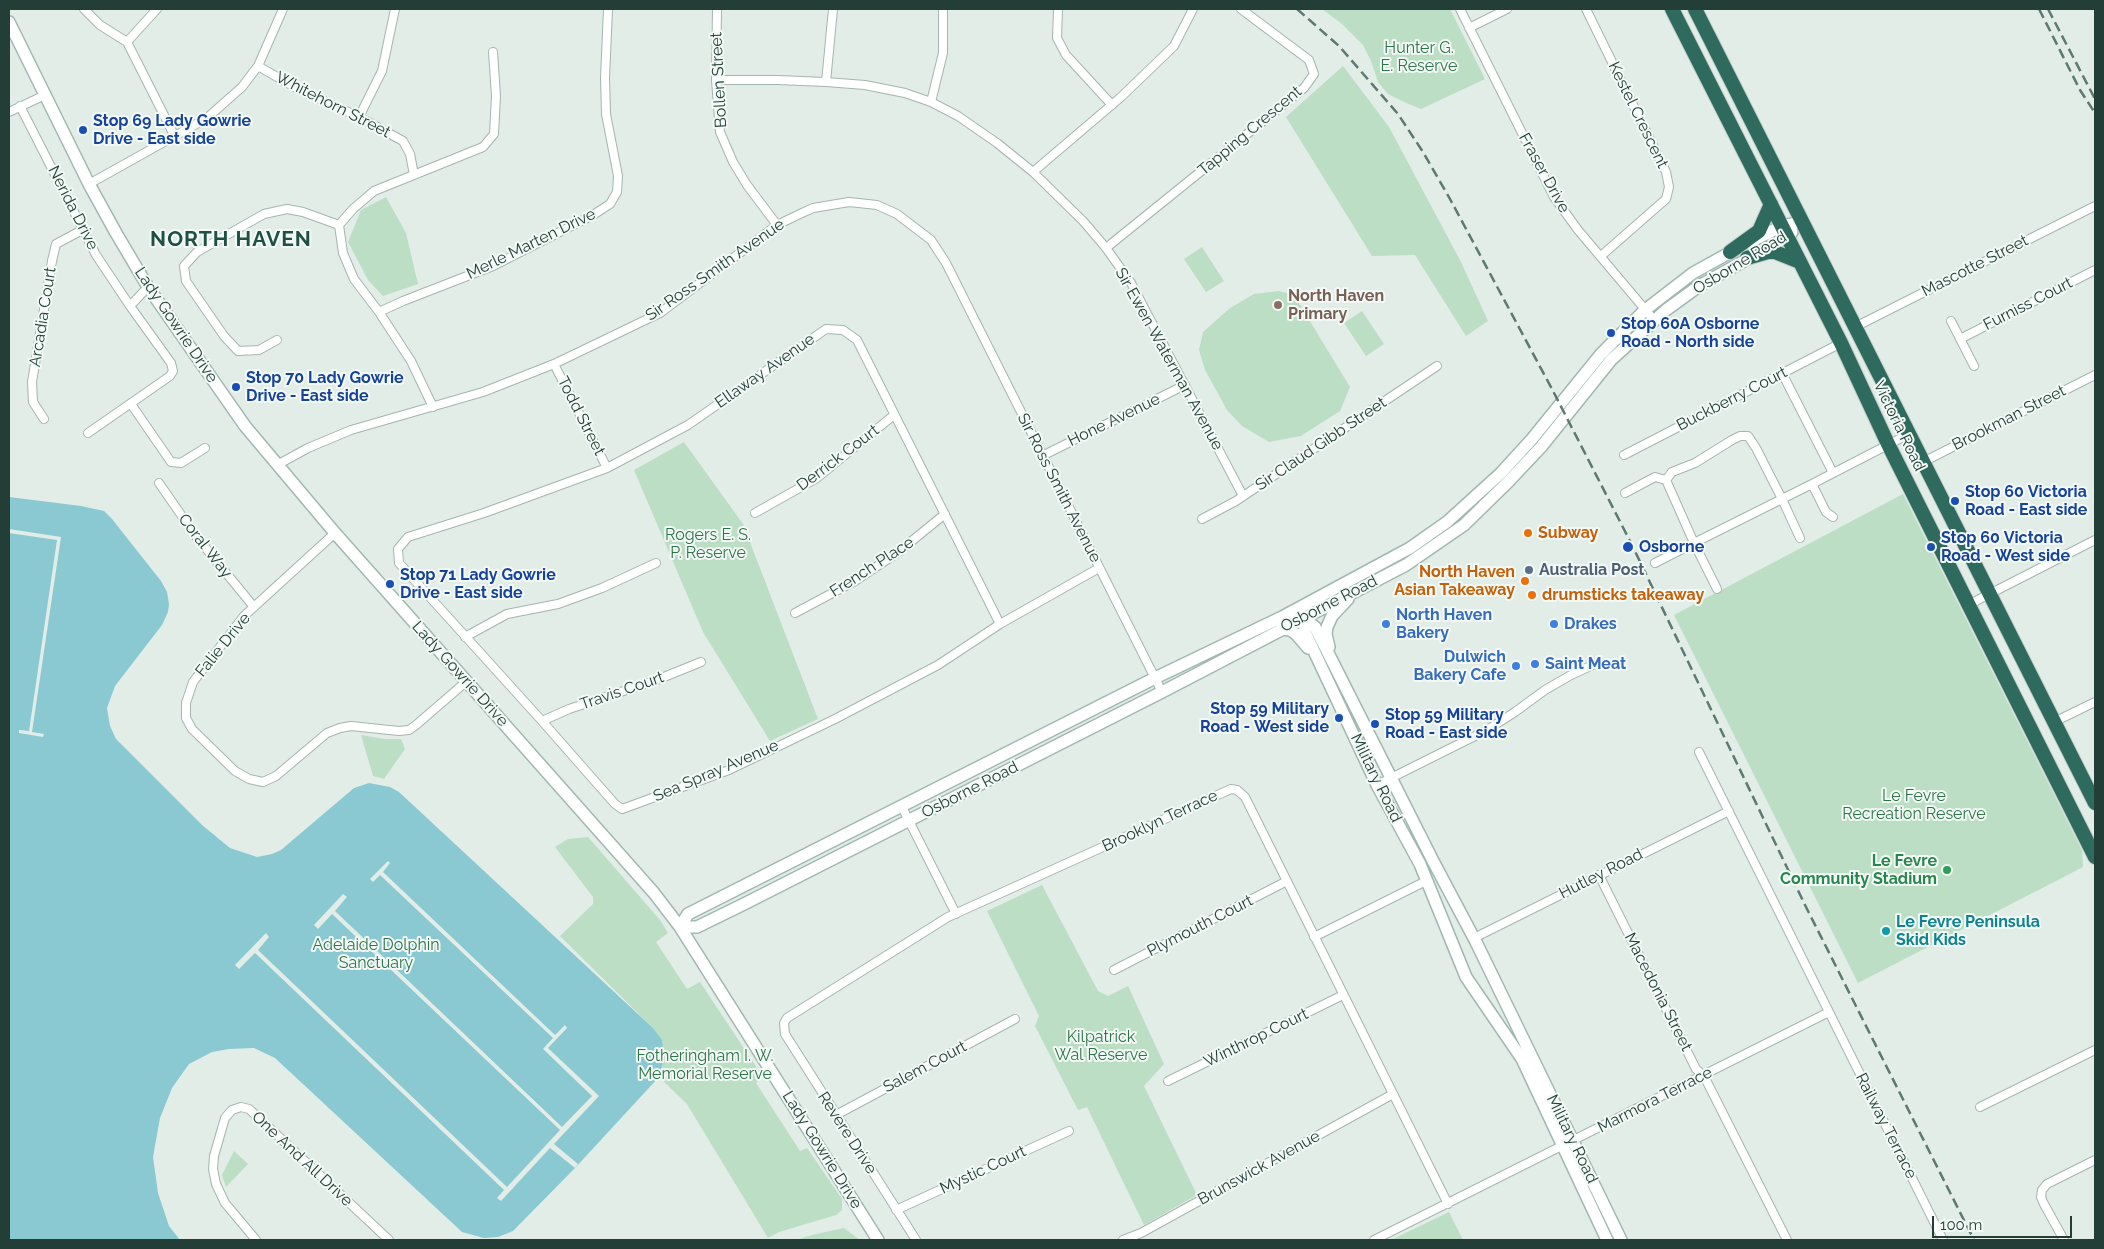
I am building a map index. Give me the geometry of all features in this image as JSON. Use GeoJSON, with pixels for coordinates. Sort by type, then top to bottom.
{"type":"FeatureCollection","features":[{"type":"Feature","properties":{"kind":"highway","name":"Victoria Road"},"geometry":{"type":"LineString","coordinates":[[1672,9],[1841,342],[1888,444],[2095,857]]}},
{"type":"Feature","properties":{"kind":"highway","name":"Victoria Road"},"geometry":{"type":"LineString","coordinates":[[1698,12],[2095,803]]}},
{"type":"Feature","properties":{"kind":"highway"},"geometry":{"type":"LineString","coordinates":[[1730,252],[1759,230],[1771,204]]}},
{"type":"Feature","properties":{"kind":"highway"},"geometry":{"type":"LineString","coordinates":[[1747,258],[1775,252],[1800,262]]}},
{"type":"Feature","properties":{"kind":"street"},"geometry":{"type":"LineString","coordinates":[[84,9],[100,25],[127,42],[175,137]]}},
{"type":"Feature","properties":{"kind":"street"},"geometry":{"type":"LineString","coordinates":[[127,42],[157,9]]}},
{"type":"Feature","properties":{"kind":"street"},"geometry":{"type":"LineString","coordinates":[[89,184],[207,118],[242,88],[258,66],[283,9]]}},
{"type":"Feature","properties":{"kind":"street"},"geometry":{"type":"LineString","coordinates":[[359,117],[382,71],[395,9]]}},
{"type":"Feature","properties":{"kind":"street","name":"Merle Marten Drive"},"geometry":{"type":"LineString","coordinates":[[379,312],[403,300],[493,266],[593,215],[610,204],[617,192],[618,176],[606,114],[605,78],[608,9]]}},
{"type":"Feature","properties":{"kind":"street","name":"Bollen Street"},"geometry":{"type":"LineString","coordinates":[[717,9],[716,80],[720,132],[732,162],[777,225]]}},
{"type":"Feature","properties":{"kind":"street"},"geometry":{"type":"LineString","coordinates":[[826,82],[833,9]]}},
{"type":"Feature","properties":{"kind":"street"},"geometry":{"type":"LineString","coordinates":[[931,102],[943,53],[942,9]]}},
{"type":"Feature","properties":{"kind":"street"},"geometry":{"type":"LineString","coordinates":[[1058,9],[1057,38],[1066,54],[1112,105]]}},
{"type":"Feature","properties":{"kind":"street"},"geometry":{"type":"LineString","coordinates":[[1033,172],[1112,105],[1174,46],[1193,9]]}},
{"type":"Feature","properties":{"kind":"street","name":"Tapping Crescent"},"geometry":{"type":"LineString","coordinates":[[1106,248],[1304,88],[1314,74],[1309,60],[1242,9]]}},
{"type":"Feature","properties":{"kind":"street","name":"Fraser Drive"},"geometry":{"type":"LineString","coordinates":[[1460,9],[1554,197],[1600,256],[1654,320]]}},
{"type":"Feature","properties":{"kind":"street"},"geometry":{"type":"LineString","coordinates":[[1469,28],[1507,9]]}},
{"type":"Feature","properties":{"kind":"street","name":"Kestel Crescent"},"geometry":{"type":"LineString","coordinates":[[1586,9],[1666,172],[1669,187],[1666,199],[1600,256]]}},
{"type":"Feature","properties":{"kind":"street","name":"Lady Gowrie Drive"},"geometry":{"type":"LineString","coordinates":[[9,22],[89,184],[148,287],[245,426],[335,533],[654,893],[680,927],[878,1240]]}},
{"type":"Feature","properties":{"kind":"street"},"geometry":{"type":"LineString","coordinates":[[433,407],[412,361],[354,279],[343,253],[339,225],[353,209],[374,191],[483,147],[494,134],[496,96],[492,52]]}},
{"type":"Feature","properties":{"kind":"street","name":"Whitehorn Street"},"geometry":{"type":"LineString","coordinates":[[258,66],[298,89],[359,117],[403,141],[410,154],[414,175]]}},
{"type":"Feature","properties":{"kind":"street","name":"Sir Ewen Waterman Avenue"},"geometry":{"type":"LineString","coordinates":[[716,80],[826,82],[865,85],[905,93],[931,102],[958,116],[997,143],[1033,172],[1084,222],[1106,248],[1131,283],[1243,496]]}},
{"type":"Feature","properties":{"kind":"street"},"geometry":{"type":"LineString","coordinates":[[9,112],[45,95]]}},
{"type":"Feature","properties":{"kind":"street","name":"Nerida Drive"},"geometry":{"type":"LineString","coordinates":[[20,106],[96,255],[171,363],[173,371],[170,376],[88,433]]}},
{"type":"Feature","properties":{"kind":"street","name":"Sir Ross Smith Avenue"},"geometry":{"type":"LineString","coordinates":[[276,465],[308,448],[352,430],[483,392],[554,364],[660,313],[777,225],[813,208],[849,202],[877,205],[897,214],[930,240],[946,263],[1162,692]]}},
{"type":"Feature","properties":{"kind":"street","name":"Mascotte Street"},"geometry":{"type":"LineString","coordinates":[[1855,327],[2095,206]]}},
{"type":"Feature","properties":{"kind":"street"},"geometry":{"type":"LineString","coordinates":[[277,340],[259,350],[238,351],[224,336],[186,281],[184,266],[197,252],[264,214],[287,209],[303,212],[339,225]]}},
{"type":"Feature","properties":{"kind":"street","name":"Osborne Road"},"geometry":{"type":"LineString","coordinates":[[680,927],[697,927],[1162,692],[1282,623],[1316,599],[1410,548],[1447,522],[1501,473],[1532,439],[1601,354],[1645,310],[1693,274],[1730,252],[1802,222]]}},
{"type":"Feature","properties":{"kind":"street","name":"Arcadia Court"},"geometry":{"type":"LineString","coordinates":[[44,419],[33,402],[32,382],[52,261],[56,244],[84,229]]}},
{"type":"Feature","properties":{"kind":"street","name":"Osborne Road"},"geometry":{"type":"LineString","coordinates":[[1304,618],[1406,565],[1464,525],[1541,447],[1611,360],[1654,320],[1699,286],[1747,258],[1784,231]]}},
{"type":"Feature","properties":{"kind":"street","name":"Furniss Court"},"geometry":{"type":"LineString","coordinates":[[1960,338],[2095,270]]}},
{"type":"Feature","properties":{"kind":"street"},"geometry":{"type":"LineString","coordinates":[[130,306],[148,287]]}},
{"type":"Feature","properties":{"kind":"street"},"geometry":{"type":"LineString","coordinates":[[1952,321],[1974,366]]}},
{"type":"Feature","properties":{"kind":"street","name":"Ellaway Avenue"},"geometry":{"type":"LineString","coordinates":[[399,563],[398,549],[408,537],[607,468],[688,425],[826,329],[843,330],[857,340],[1000,624]]}},
{"type":"Feature","properties":{"kind":"street","name":"Buckberry Court"},"geometry":{"type":"LineString","coordinates":[[1624,455],[1841,342]]}},
{"type":"Feature","properties":{"kind":"street","name":"Todd Street"},"geometry":{"type":"LineString","coordinates":[[554,364],[607,468]]}},
{"type":"Feature","properties":{"kind":"street","name":"Sir Claud Gibb Street"},"geometry":{"type":"LineString","coordinates":[[1202,519],[1243,496],[1437,366]]}},
{"type":"Feature","properties":{"kind":"street"},"geometry":{"type":"LineString","coordinates":[[1782,373],[1833,473]]}},
{"type":"Feature","properties":{"kind":"street","name":"Brookman Street"},"geometry":{"type":"LineString","coordinates":[[1924,462],[2095,375]]}},
{"type":"Feature","properties":{"kind":"street","name":"Hone Avenue"},"geometry":{"type":"LineString","coordinates":[[1042,456],[1185,384]]}},
{"type":"Feature","properties":{"kind":"street"},"geometry":{"type":"LineString","coordinates":[[131,404],[171,462],[181,463],[205,448]]}},
{"type":"Feature","properties":{"kind":"street","name":"Derrick Court"},"geometry":{"type":"LineString","coordinates":[[755,513],[817,478],[894,415]]}},
{"type":"Feature","properties":{"kind":"street"},"geometry":{"type":"LineString","coordinates":[[1655,563],[1909,434]]}},
{"type":"Feature","properties":{"kind":"street"},"geometry":{"type":"LineString","coordinates":[[1666,480],[1672,472],[1695,463],[1732,440],[1744,435],[1751,440],[1800,538]]}},
{"type":"Feature","properties":{"kind":"street"},"geometry":{"type":"LineString","coordinates":[[1625,493],[1655,477],[1666,480]]}},
{"type":"Feature","properties":{"kind":"street"},"geometry":{"type":"LineString","coordinates":[[1666,480],[1694,543],[1718,589]]}},
{"type":"Feature","properties":{"kind":"street","name":"Coral Way"},"geometry":{"type":"LineString","coordinates":[[159,484],[208,553],[254,607]]}},
{"type":"Feature","properties":{"kind":"street"},"geometry":{"type":"LineString","coordinates":[[1812,484],[1826,512],[1833,517]]}},
{"type":"Feature","properties":{"kind":"street"},"geometry":{"type":"LineString","coordinates":[[1447,522],[1464,525],[1468,504]]}},
{"type":"Feature","properties":{"kind":"street","name":"French Place"},"geometry":{"type":"LineString","coordinates":[[795,613],[855,581],[897,553],[945,514]]}},
{"type":"Feature","properties":{"kind":"street","name":"Falie Drive"},"geometry":{"type":"LineString","coordinates":[[335,533],[244,616],[193,682],[186,703],[186,718],[192,729],[235,771],[249,779],[263,782],[276,776],[327,733],[340,728],[351,726],[399,731],[408,730],[467,681]]}},
{"type":"Feature","properties":{"kind":"street"},"geometry":{"type":"LineString","coordinates":[[1968,605],[2095,540]]}},
{"type":"Feature","properties":{"kind":"street","name":"Sea Spray Avenue"},"geometry":{"type":"LineString","coordinates":[[399,563],[615,804],[622,809],[729,770],[835,719],[938,665],[1000,624],[1099,568]]}},
{"type":"Feature","properties":{"kind":"street"},"geometry":{"type":"LineString","coordinates":[[465,637],[507,614],[558,604],[602,588],[656,563]]}},
{"type":"Feature","properties":{"kind":"street"},"geometry":{"type":"LineString","coordinates":[[1326,661],[1327,627],[1332,616],[1354,592]]}},
{"type":"Feature","properties":{"kind":"street"},"geometry":{"type":"LineString","coordinates":[[1282,623],[1304,618],[1316,599]]}},
{"type":"Feature","properties":{"kind":"street","name":"Military Road"},"geometry":{"type":"LineString","coordinates":[[1304,618],[1305,632],[1326,661],[1391,778],[1474,938],[1568,1144],[1606,1240]]}},
{"type":"Feature","properties":{"kind":"street"},"geometry":{"type":"LineString","coordinates":[[1282,623],[1326,661]]}},
{"type":"Feature","properties":{"kind":"street","name":"Osborne Road"},"geometry":{"type":"LineString","coordinates":[[680,927],[688,914],[1155,678],[1282,623]]}},
{"type":"Feature","properties":{"kind":"street","name":"Military Road"},"geometry":{"type":"LineString","coordinates":[[1326,661],[1377,784],[1420,864],[1466,977],[1522,1059],[1622,1240]]}},
{"type":"Feature","properties":{"kind":"street","name":"Travis Court"},"geometry":{"type":"LineString","coordinates":[[542,721],[569,709],[654,681],[701,662]]}},
{"type":"Feature","properties":{"kind":"street"},"geometry":{"type":"LineString","coordinates":[[1377,784],[1487,730],[1545,690],[1599,662]]}},
{"type":"Feature","properties":{"kind":"street"},"geometry":{"type":"LineString","coordinates":[[2054,722],[2095,702]]}},
{"type":"Feature","properties":{"kind":"street","name":"Railway Terrace"},"geometry":{"type":"LineString","coordinates":[[1699,752],[1943,1240]]}},
{"type":"Feature","properties":{"kind":"street","name":"Brooklyn Terrace"},"geometry":{"type":"LineString","coordinates":[[784,1023],[791,1014],[956,914],[1231,789],[1237,790],[1245,797],[1448,1204]]}},
{"type":"Feature","properties":{"kind":"street"},"geometry":{"type":"LineString","coordinates":[[902,807],[956,914]]}},
{"type":"Feature","properties":{"kind":"street","name":"Hutley Road"},"geometry":{"type":"LineString","coordinates":[[1474,938],[1729,811]]}},
{"type":"Feature","properties":{"kind":"street","name":"Macedonia Street"},"geometry":{"type":"LineString","coordinates":[[1600,875],[1695,1066],[1704,1076],[1787,1240]]}},
{"type":"Feature","properties":{"kind":"street"},"geometry":{"type":"LineString","coordinates":[[1314,937],[1426,881]]}},
{"type":"Feature","properties":{"kind":"street","name":"Plymouth Court"},"geometry":{"type":"LineString","coordinates":[[1114,970],[1286,882]]}},
{"type":"Feature","properties":{"kind":"street","name":"Winthrop Court"},"geometry":{"type":"LineString","coordinates":[[1168,1081],[1343,994]]}},
{"type":"Feature","properties":{"kind":"street","name":"Marmora Terrace"},"geometry":{"type":"LineString","coordinates":[[1374,1240],[1829,1012]]}},
{"type":"Feature","properties":{"kind":"street","name":"Salem Court"},"geometry":{"type":"LineString","coordinates":[[836,1115],[1015,1020]]}},
{"type":"Feature","properties":{"kind":"street","name":"Revere Drive"},"geometry":{"type":"LineString","coordinates":[[784,1023],[785,1034],[916,1240]]}},
{"type":"Feature","properties":{"kind":"street"},"geometry":{"type":"LineString","coordinates":[[1980,1107],[2095,1050]]}},
{"type":"Feature","properties":{"kind":"street","name":"Brunswick Avenue"},"geometry":{"type":"LineString","coordinates":[[1123,1240],[1142,1237],[1393,1094]]}},
{"type":"Feature","properties":{"kind":"street","name":"One And All Drive"},"geometry":{"type":"LineString","coordinates":[[256,1240],[225,1203],[216,1184],[213,1168],[214,1156],[225,1118],[232,1110],[241,1107],[249,1109],[255,1114],[389,1240]]}},
{"type":"Feature","properties":{"kind":"street","name":"Mystic Court"},"geometry":{"type":"LineString","coordinates":[[896,1210],[1070,1131]]}},
{"type":"Feature","properties":{"kind":"street"},"geometry":{"type":"LineString","coordinates":[[2064,1240],[2044,1204],[2041,1197],[2042,1190],[2047,1184],[2095,1160]]}},
{"type":"Feature","properties":{"kind":"green space","name":"Hunter G. E. Reserve"},"geometry":{"type":"Polygon","coordinates":[[[1322,9],[1450,9],[1485,79],[1421,109],[1404,102],[1388,94],[1378,82],[1363,45],[1342,24],[1322,9]]]}},
{"type":"Feature","properties":{"kind":"green space"},"geometry":{"type":"Polygon","coordinates":[[[1343,66],[1389,127],[1461,262],[1488,321],[1466,336],[1415,255],[1372,256],[1286,117],[1343,66]]]}},
{"type":"Feature","properties":{"kind":"green space"},"geometry":{"type":"Polygon","coordinates":[[[386,197],[406,233],[418,284],[383,296],[368,280],[348,242],[361,210],[386,197]]]}},
{"type":"Feature","properties":{"kind":"green space"},"geometry":{"type":"Polygon","coordinates":[[[1202,247],[1224,281],[1206,292],[1184,259],[1202,247]]]}},
{"type":"Feature","properties":{"kind":"green space"},"geometry":{"type":"Polygon","coordinates":[[[1279,291],[1294,295],[1350,387],[1340,411],[1301,436],[1269,442],[1242,426],[1227,410],[1205,370],[1199,350],[1203,332],[1230,308],[1254,294],[1279,291]]]}},
{"type":"Feature","properties":{"kind":"green space"},"geometry":{"type":"Polygon","coordinates":[[[1362,311],[1384,344],[1366,356],[1344,323],[1362,311]]]}},
{"type":"Feature","properties":{"kind":"green space","name":"Rogers E. S. P. Reserve"},"geometry":{"type":"Polygon","coordinates":[[[684,442],[743,524],[818,719],[770,741],[703,632],[634,470],[684,442]]]}},
{"type":"Feature","properties":{"kind":"green space","name":"Le Fevre Recreation Reserve"},"geometry":{"type":"Polygon","coordinates":[[[1903,494],[2082,850],[2083,867],[1858,983],[1674,615],[1903,494]]]}},
{"type":"Feature","properties":{"kind":"green space"},"geometry":{"type":"Polygon","coordinates":[[[361,735],[385,739],[401,739],[405,749],[384,779],[373,776],[361,735]]]}},
{"type":"Feature","properties":{"kind":"green space","name":"Fotheringham I. W. Memorial Reserve"},"geometry":{"type":"Polygon","coordinates":[[[588,837],[660,920],[668,933],[656,942],[687,989],[700,982],[763,1077],[756,1083],[800,1151],[807,1148],[842,1199],[842,1210],[836,1215],[779,1232],[768,1238],[687,1104],[659,1077],[664,1059],[661,1040],[653,1028],[560,936],[593,904],[593,897],[555,847],[568,839],[588,837]]]}},
{"type":"Feature","properties":{"kind":"green space","name":"Kilpatrick Wal Reserve"},"geometry":{"type":"Polygon","coordinates":[[[1042,885],[1098,991],[1108,996],[1128,986],[1164,1064],[1144,1086],[1197,1195],[1144,1225],[1087,1107],[1078,1110],[1035,1026],[1039,1016],[987,911],[1042,885]]]}},
{"type":"Feature","properties":{"kind":"green space"},"geometry":{"type":"Polygon","coordinates":[[[234,1151],[248,1164],[226,1187],[222,1175],[234,1151]]]}},
{"type":"Feature","properties":{"kind":"green space"},"geometry":{"type":"Polygon","coordinates":[[[1449,1212],[1463,1240],[1391,1240],[1449,1212]]]}},
{"type":"Feature","properties":{"kind":"green space"},"geometry":{"type":"Polygon","coordinates":[[[844,1228],[860,1240],[796,1240],[812,1235],[844,1228]]]}},
{"type":"Feature","properties":{"kind":"water","name":"Adelaide Dolphin Sanctuary"},"geometry":{"type":"Polygon","coordinates":[[[9,497],[81,506],[104,511],[161,581],[167,592],[168,612],[162,625],[115,686],[107,708],[110,726],[116,739],[202,825],[230,848],[257,857],[272,854],[281,850],[354,788],[369,783],[390,787],[399,792],[653,1028],[662,1040],[664,1059],[659,1077],[575,1168],[513,1231],[498,1237],[484,1238],[462,1232],[275,1058],[254,1048],[212,1052],[189,1064],[172,1088],[160,1118],[153,1157],[158,1193],[169,1226],[180,1240],[9,1240],[9,497]]]}},
{"type":"Feature","properties":{"kind":"pier"},"geometry":{"type":"Polygon","coordinates":[[[9,529],[61,537],[32,732],[44,734],[43,737],[19,733],[19,730],[29,731],[57,540],[9,533],[9,529]]]}},
{"type":"Feature","properties":{"kind":"pier"},"geometry":{"type":"Polygon","coordinates":[[[388,861],[390,863],[383,872],[555,1035],[565,1025],[567,1028],[548,1048],[599,1096],[554,1144],[578,1164],[575,1168],[550,1148],[501,1201],[497,1198],[504,1190],[255,953],[239,969],[235,965],[266,933],[269,937],[258,950],[507,1187],[560,1130],[332,914],[318,929],[314,925],[343,894],[347,897],[335,911],[562,1127],[592,1096],[543,1049],[553,1038],[380,875],[373,882],[370,879],[388,861]]]}},
{"type":"Feature","properties":{"kind":"railway"},"geometry":{"type":"LineString","coordinates":[[1297,9],[1339,46],[1398,114],[1450,199],[1552,389],[1631,543],[1805,905],[1974,1240]]}},
{"type":"Feature","properties":{"kind":"railway"},"geometry":{"type":"LineString","coordinates":[[2039,9],[2080,90],[2095,113]]}},
{"type":"Feature","properties":{"kind":"railway"},"geometry":{"type":"LineString","coordinates":[[2048,9],[2095,99]]}},
{"type":"Feature","properties":{"kind":"place","name":"Stop 69 Lady Gowrie Drive - East side"},"geometry":{"type":"Point","coordinates":[83,130]}},
{"type":"Feature","properties":{"kind":"place","name":"North Haven Primary"},"geometry":{"type":"Point","coordinates":[1278,305]}},
{"type":"Feature","properties":{"kind":"place","name":"Stop 60A Osborne Road - North side"},"geometry":{"type":"Point","coordinates":[1611,333]}},
{"type":"Feature","properties":{"kind":"place","name":"Stop 70 Lady Gowrie Drive - East side"},"geometry":{"type":"Point","coordinates":[236,387]}},
{"type":"Feature","properties":{"kind":"place","name":"Stop 60 Victoria Road - East side"},"geometry":{"type":"Point","coordinates":[1955,501]}},
{"type":"Feature","properties":{"kind":"place","name":"Subway"},"geometry":{"type":"Point","coordinates":[1528,533]}},
{"type":"Feature","properties":{"kind":"place","name":"Osborne"},"geometry":{"type":"Point","coordinates":[1628,547]}},
{"type":"Feature","properties":{"kind":"place","name":"Stop 60 Victoria Road - West side"},"geometry":{"type":"Point","coordinates":[1931,547]}},
{"type":"Feature","properties":{"kind":"place","name":"Australia Post"},"geometry":{"type":"Point","coordinates":[1529,570]}},
{"type":"Feature","properties":{"kind":"place","name":"North Haven Asian Takeaway"},"geometry":{"type":"Point","coordinates":[1525,581]}},
{"type":"Feature","properties":{"kind":"place","name":"Stop 71 Lady Gowrie Drive - East side"},"geometry":{"type":"Point","coordinates":[390,584]}},
{"type":"Feature","properties":{"kind":"place","name":"drumsticks takeaway"},"geometry":{"type":"Point","coordinates":[1532,595]}},
{"type":"Feature","properties":{"kind":"place","name":"North Haven Bakery"},"geometry":{"type":"Point","coordinates":[1386,624]}},
{"type":"Feature","properties":{"kind":"place","name":"Drakes"},"geometry":{"type":"Point","coordinates":[1554,624]}},
{"type":"Feature","properties":{"kind":"place","name":"Saint Meat"},"geometry":{"type":"Point","coordinates":[1535,664]}},
{"type":"Feature","properties":{"kind":"place","name":"Dulwich Bakery Cafe"},"geometry":{"type":"Point","coordinates":[1516,666]}},
{"type":"Feature","properties":{"kind":"place","name":"Stop 59 Military Road - West side"},"geometry":{"type":"Point","coordinates":[1339,718]}},
{"type":"Feature","properties":{"kind":"place","name":"Stop 59 Military Road - East side"},"geometry":{"type":"Point","coordinates":[1375,724]}},
{"type":"Feature","properties":{"kind":"place","name":"Le Fevre Community Stadium"},"geometry":{"type":"Point","coordinates":[1947,870]}},
{"type":"Feature","properties":{"kind":"place","name":"Le Fevre Peninsula Skid Kids"},"geometry":{"type":"Point","coordinates":[1886,931]}},
{"type":"Feature","properties":{"kind":"district","name":"NORTH HAVEN"},"geometry":{"type":"Point","coordinates":[231,240]}}]}
